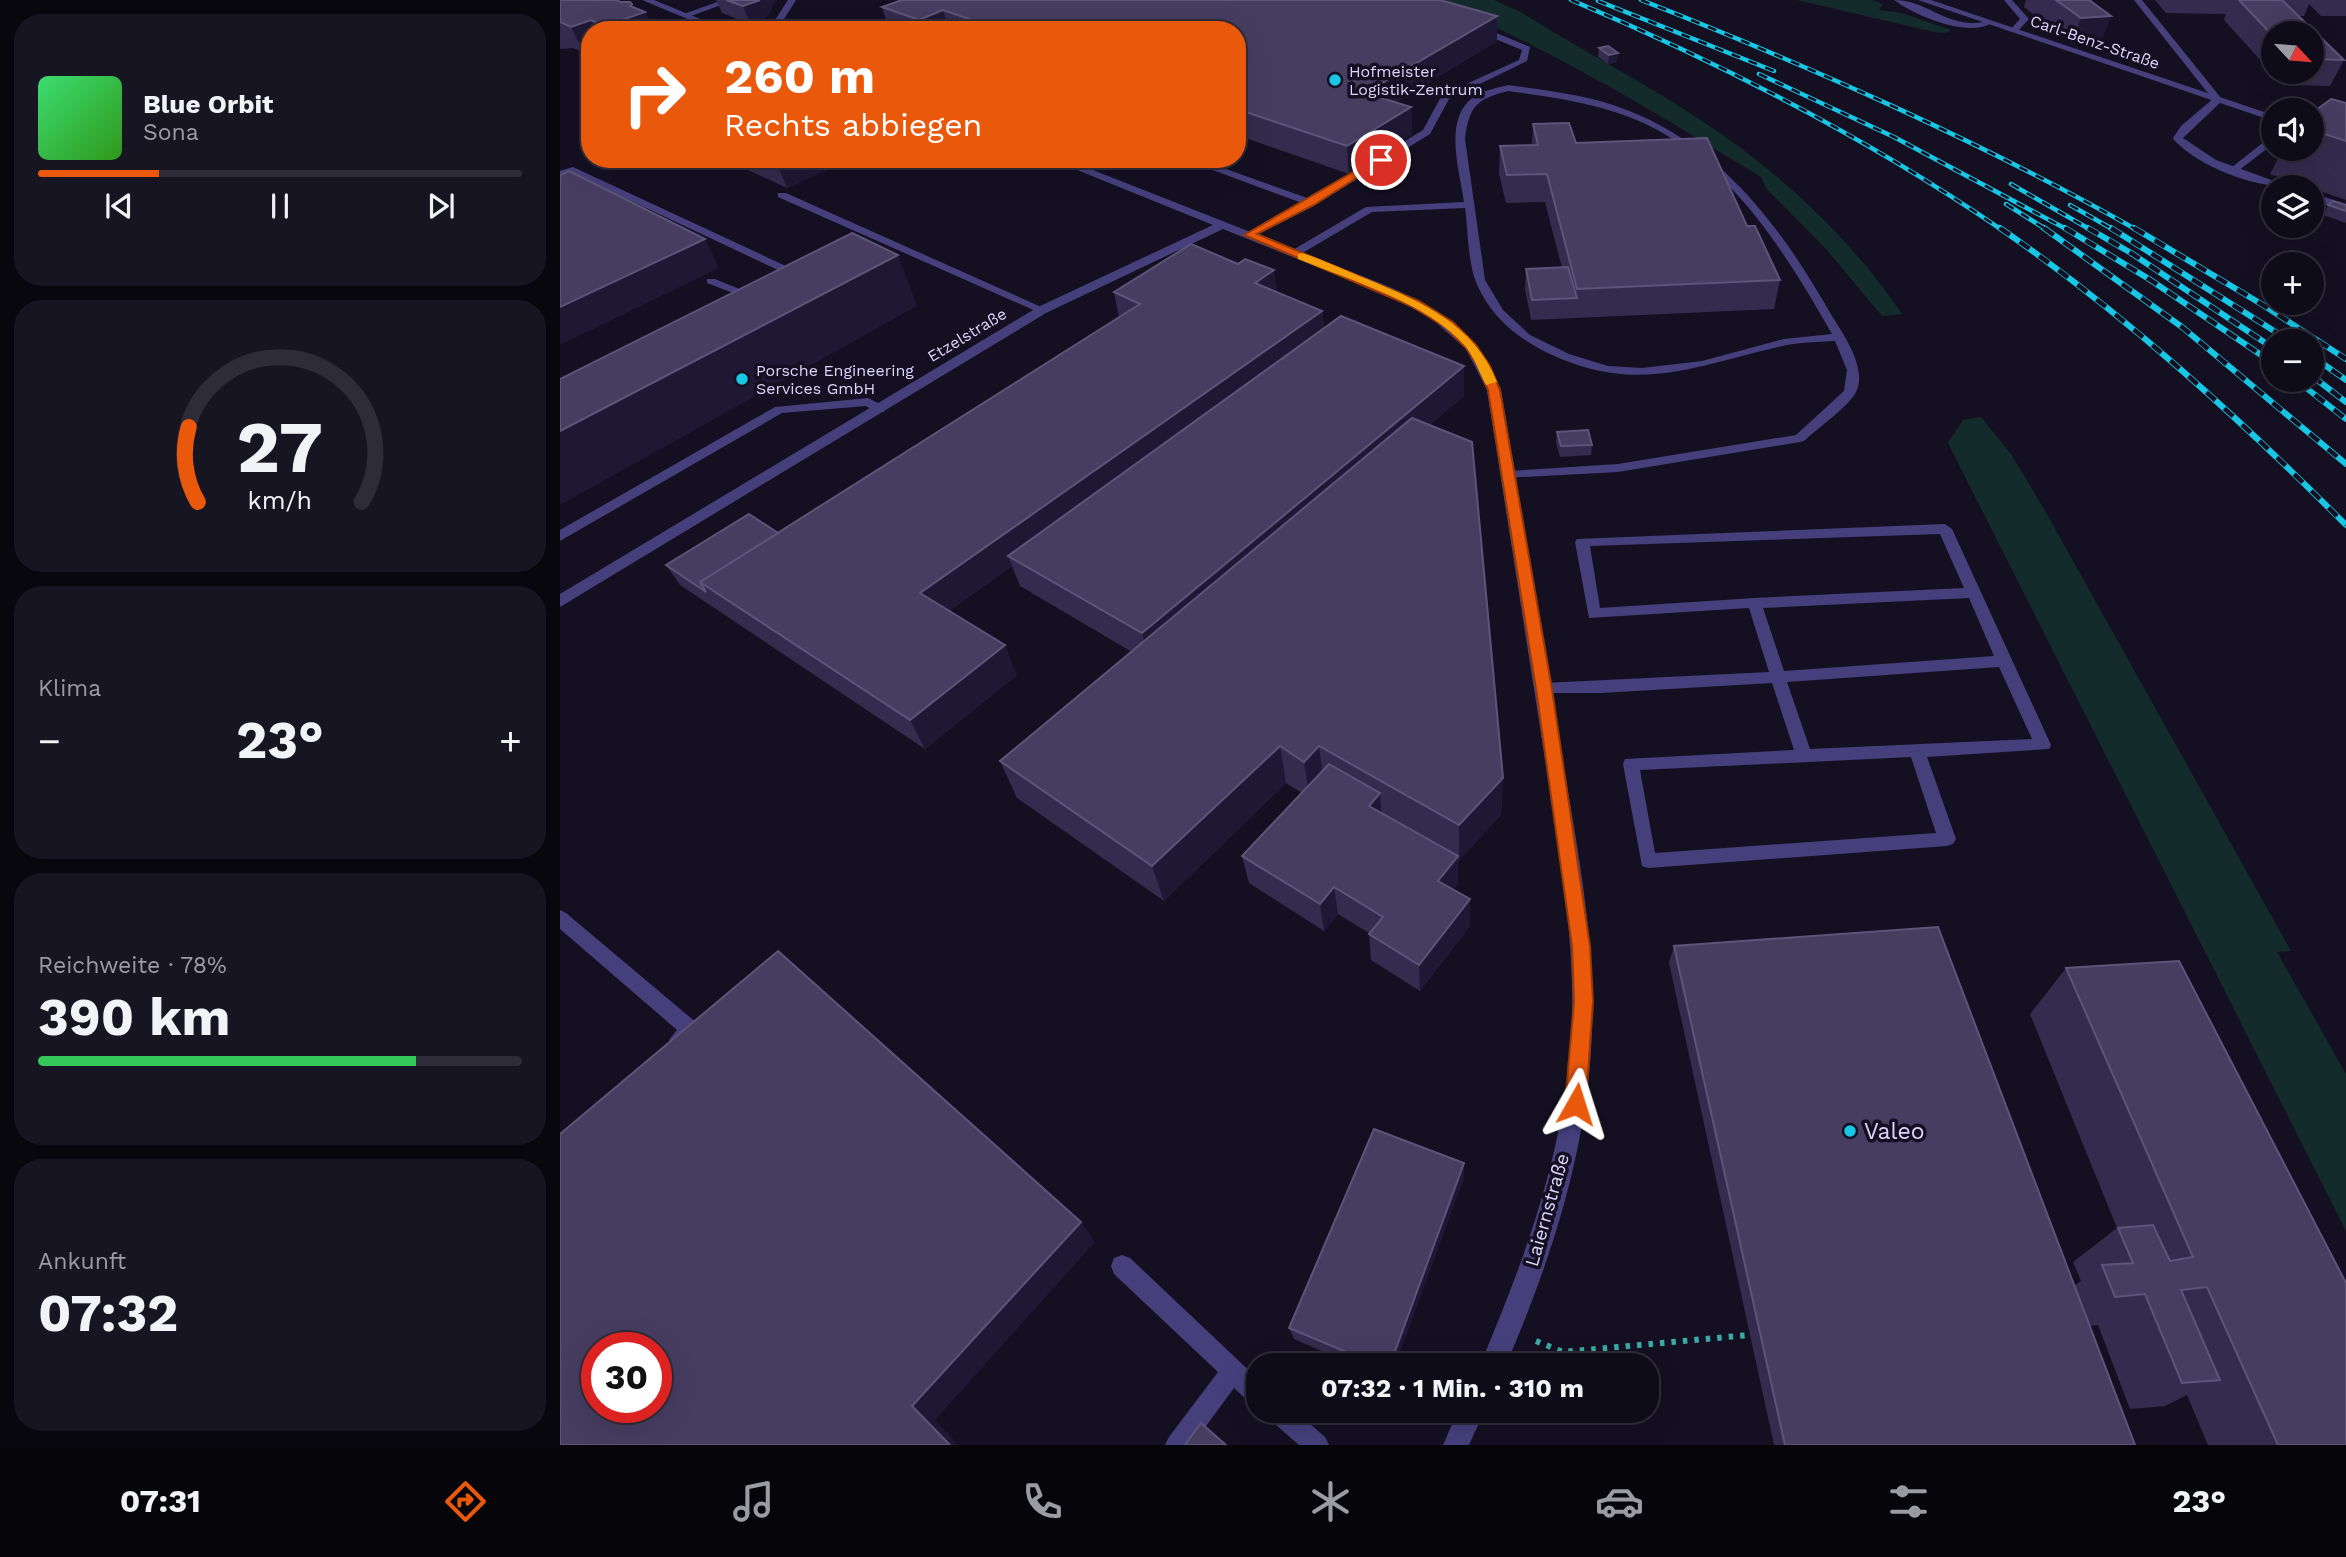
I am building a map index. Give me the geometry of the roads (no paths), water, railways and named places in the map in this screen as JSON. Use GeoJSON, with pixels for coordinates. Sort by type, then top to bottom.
{"type":"FeatureCollection","features":[{"type":"Feature","properties":{"kind":"street"},"geometry":{"type":"LineString","coordinates":[[646,0],[700,21]]}},
{"type":"Feature","properties":{"kind":"street","name":"Carl-Benz-Straße"},"geometry":{"type":"LineString","coordinates":[[1922,0],[2261,114]]}},
{"type":"Feature","properties":{"kind":"street"},"geometry":{"type":"LineString","coordinates":[[2218,100],[2204,115],[2181,131],[2178,138],[2191,151],[2261,178]]}},
{"type":"Feature","properties":{"kind":"street","name":"Laiernstraße"},"geometry":{"type":"LineString","coordinates":[[1078,168],[1295,253],[1415,304],[1449,324],[1470,345],[1484,366],[1494,390],[1544,689],[1581,946],[1582,1042],[1576,1104],[1547,1222],[1510,1329],[1499,1353]]}},
{"type":"Feature","properties":{"kind":"street"},"geometry":{"type":"LineString","coordinates":[[2324,200],[2346,208]]}},
{"type":"Feature","properties":{"kind":"street","name":"Etzelstraße"},"geometry":{"type":"LineString","coordinates":[[560,601],[1042,310],[1223,225]]}},
{"type":"Feature","properties":{"kind":"street"},"geometry":{"type":"LineString","coordinates":[[1455,1445],[1466,1423]]}},
{"type":"Feature","properties":{"kind":"lane"},"geometry":{"type":"LineString","coordinates":[[685,15],[731,0]]}},
{"type":"Feature","properties":{"kind":"lane"},"geometry":{"type":"LineString","coordinates":[[781,21],[779,20],[792,0]]}},
{"type":"Feature","properties":{"kind":"lane"},"geometry":{"type":"LineString","coordinates":[[1898,0],[1959,24],[1978,27],[1987,23]]}},
{"type":"Feature","properties":{"kind":"lane"},"geometry":{"type":"LineString","coordinates":[[2008,0],[2025,19],[2013,31]]}},
{"type":"Feature","properties":{"kind":"lane","name":"Carl-Benz-Straße"},"geometry":{"type":"LineString","coordinates":[[2138,0],[2218,100]]}},
{"type":"Feature","properties":{"kind":"lane"},"geometry":{"type":"LineString","coordinates":[[1249,235],[1311,203],[1427,132],[1445,97],[1523,61],[1527,49],[1473,27]]}},
{"type":"Feature","properties":{"kind":"lane"},"geometry":{"type":"LineString","coordinates":[[1509,475],[1618,468],[1801,438],[1850,392],[1853,370],[1839,337],[1801,269],[1744,193],[1716,166],[1656,125],[1626,110],[1547,90],[1508,88],[1485,93],[1471,103],[1463,115],[1460,139],[1480,280],[1499,312],[1526,337],[1565,357],[1607,370],[1642,372],[1703,364],[1784,342],[1839,337]]}},
{"type":"Feature","properties":{"kind":"lane"},"geometry":{"type":"LineString","coordinates":[[2235,169],[2261,149]]}},
{"type":"Feature","properties":{"kind":"lane"},"geometry":{"type":"LineString","coordinates":[[1213,168],[1311,203]]}},
{"type":"Feature","properties":{"kind":"lane"},"geometry":{"type":"LineString","coordinates":[[560,174],[573,170],[806,279]]}},
{"type":"Feature","properties":{"kind":"lane"},"geometry":{"type":"LineString","coordinates":[[782,195],[1042,310]]}},
{"type":"Feature","properties":{"kind":"lane"},"geometry":{"type":"LineString","coordinates":[[1295,253],[1370,209],[1469,205]]}},
{"type":"Feature","properties":{"kind":"lane"},"geometry":{"type":"LineString","coordinates":[[710,281],[768,302]]}},
{"type":"Feature","properties":{"kind":"lane"},"geometry":{"type":"LineString","coordinates":[[560,536],[779,410],[867,402],[880,409]]}},
{"type":"Feature","properties":{"kind":"lane"},"geometry":{"type":"LineString","coordinates":[[1917,751],[1947,839],[1647,861],[1631,764],[2043,745],[1945,528],[1582,542],[1594,614],[1754,603],[1974,593]]}},
{"type":"Feature","properties":{"kind":"lane"},"geometry":{"type":"LineString","coordinates":[[1754,603],[1804,756]]}},
{"type":"Feature","properties":{"kind":"lane"},"geometry":{"type":"LineString","coordinates":[[1544,689],[2004,661]]}},
{"type":"Feature","properties":{"kind":"lane"},"geometry":{"type":"LineString","coordinates":[[560,918],[691,1030],[661,1055]]}},
{"type":"Feature","properties":{"kind":"lane"},"geometry":{"type":"LineString","coordinates":[[1122,1266],[1246,1383]]}},
{"type":"Feature","properties":{"kind":"lane"},"geometry":{"type":"LineString","coordinates":[[1177,1445],[1233,1371]]}},
{"type":"Feature","properties":{"kind":"lane"},"geometry":{"type":"LineString","coordinates":[[1291,1423],[1317,1445]]}},
{"type":"Feature","properties":{"kind":"railway"},"geometry":{"type":"LineString","coordinates":[[1571,0],[1628,24],[1792,104],[1899,164],[2002,230]]}},
{"type":"Feature","properties":{"kind":"railway"},"geometry":{"type":"LineString","coordinates":[[1641,0],[1893,106],[1955,135],[2137,230]]}},
{"type":"Feature","properties":{"kind":"railway"},"geometry":{"type":"LineString","coordinates":[[1598,1],[1774,71]]}},
{"type":"Feature","properties":{"kind":"railway"},"geometry":{"type":"LineString","coordinates":[[1759,74],[1894,137],[2068,230]]}},
{"type":"Feature","properties":{"kind":"railway"},"geometry":{"type":"LineString","coordinates":[[2011,184],[2091,230]]}},
{"type":"Feature","properties":{"kind":"railway"},"geometry":{"type":"LineString","coordinates":[[2006,204],[2045,229]]}},
{"type":"Feature","properties":{"kind":"railway"},"geometry":{"type":"LineString","coordinates":[[2070,205],[2114,230]]}},
{"type":"Feature","properties":{"kind":"railway"},"geometry":{"type":"LineString","coordinates":[[2000,228],[2092,296],[2180,369],[2264,445],[2346,525]]}},
{"type":"Feature","properties":{"kind":"railway"},"geometry":{"type":"LineString","coordinates":[[2065,228],[2149,279],[2261,355]]}},
{"type":"Feature","properties":{"kind":"railway"},"geometry":{"type":"LineString","coordinates":[[2088,228],[2131,253],[2261,340]]}},
{"type":"Feature","properties":{"kind":"railway"},"geometry":{"type":"LineString","coordinates":[[2111,228],[2271,329]]}},
{"type":"Feature","properties":{"kind":"railway"},"geometry":{"type":"LineString","coordinates":[[2134,228],[2263,305],[2346,359]]}},
{"type":"Feature","properties":{"kind":"railway"},"geometry":{"type":"LineString","coordinates":[[2045,229],[2182,327],[2346,464]]}},
{"type":"Feature","properties":{"kind":"railway"},"geometry":{"type":"LineString","coordinates":[[2324,364],[2346,380]]}},
{"type":"Feature","properties":{"kind":"railway"},"geometry":{"type":"LineString","coordinates":[[2324,385],[2346,402]]}},
{"type":"Feature","properties":{"kind":"railway"},"geometry":{"type":"LineString","coordinates":[[2311,392],[2346,419]]}},
{"type":"Feature","properties":{"kind":"place","name":"Hofmeister Logistik-Zentrum"},"geometry":{"type":"Point","coordinates":[1335,80]}},
{"type":"Feature","properties":{"kind":"place","name":"Porsche Engineering Services GmbH"},"geometry":{"type":"Point","coordinates":[742,379]}},
{"type":"Feature","properties":{"kind":"place","name":"Valeo"},"geometry":{"type":"Point","coordinates":[1850,1131]}}]}
